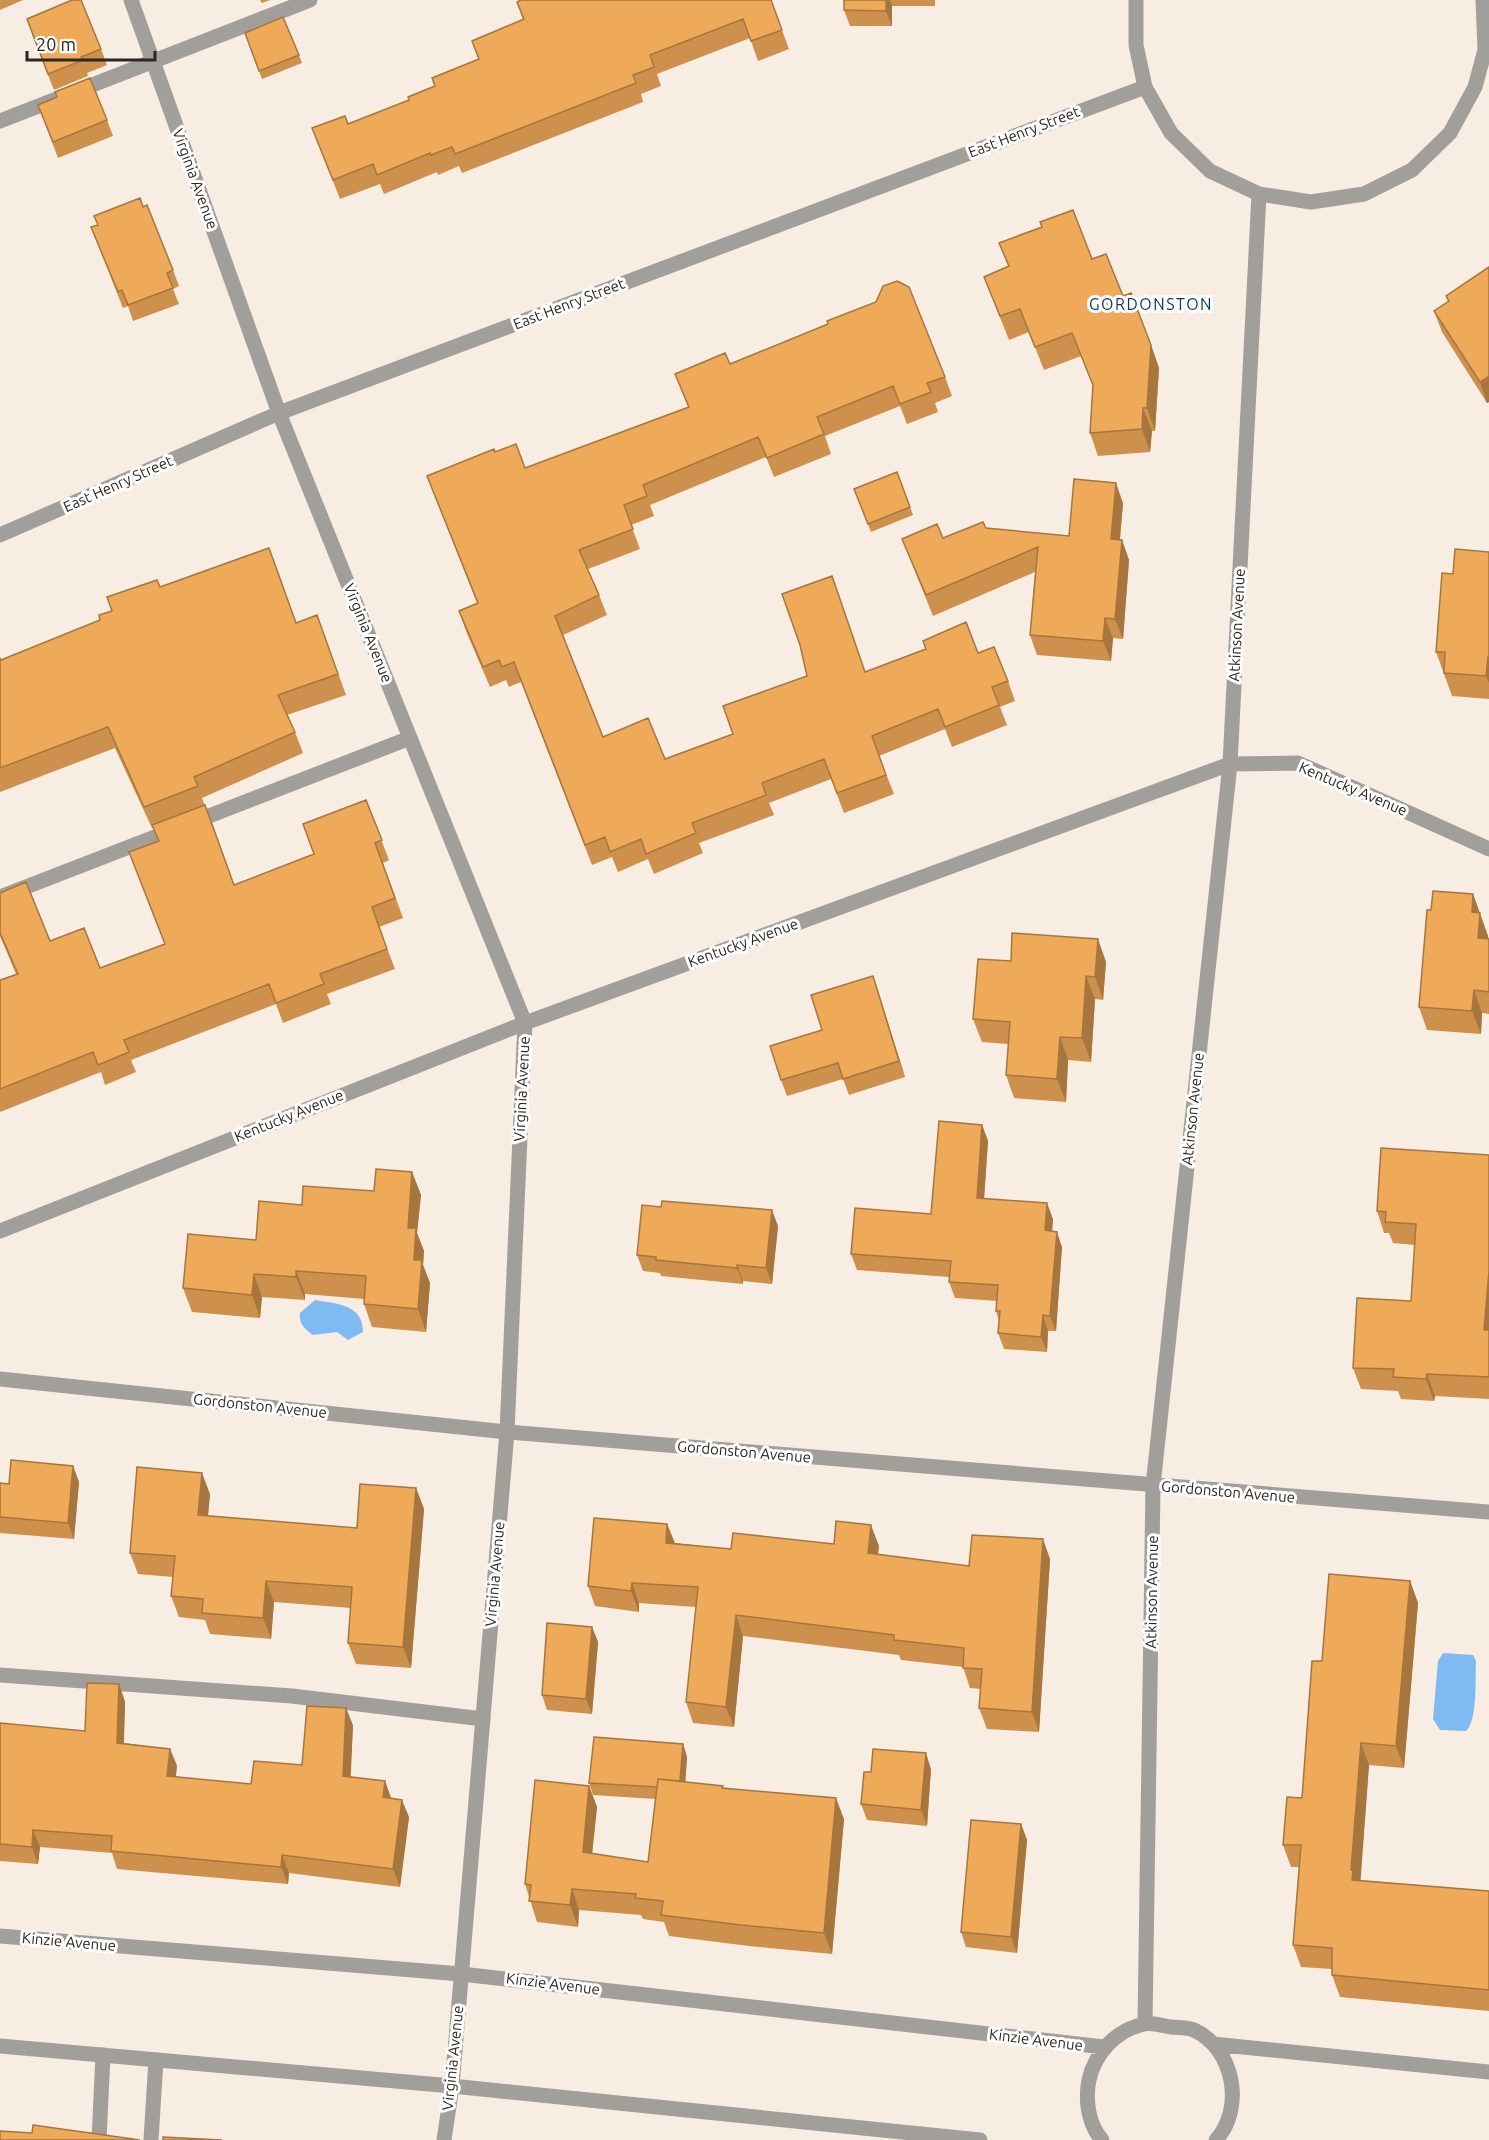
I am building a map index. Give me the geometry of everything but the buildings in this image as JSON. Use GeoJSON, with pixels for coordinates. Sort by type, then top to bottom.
{"type":"FeatureCollection","features":[{"type":"Feature","properties":{"kind":"street","name":"Virginia Avenue"},"geometry":{"type":"LineString","coordinates":[[131,0],[279,413],[525,1023],[507,1432],[452,2086],[444,2140]]}},
{"type":"Feature","properties":{"kind":"street"},"geometry":{"type":"LineString","coordinates":[[0,121],[310,0]]}},
{"type":"Feature","properties":{"kind":"street"},"geometry":{"type":"LineString","coordinates":[[1136,0],[1136,45],[1145,87],[1171,134],[1210,171],[1259,194],[1311,202],[1364,194],[1412,170],[1450,133],[1482,90],[1485,50],[1483,0]]}},
{"type":"Feature","properties":{"kind":"street","name":"East Henry Street"},"geometry":{"type":"LineString","coordinates":[[0,535],[279,413],[1145,87]]}},
{"type":"Feature","properties":{"kind":"street","name":"Atkinson Avenue"},"geometry":{"type":"LineString","coordinates":[[1145,2023],[1153,1486],[1230,764],[1259,194]]}},
{"type":"Feature","properties":{"kind":"street"},"geometry":{"type":"LineString","coordinates":[[0,897],[410,738]]}},
{"type":"Feature","properties":{"kind":"street","name":"Kentucky Avenue"},"geometry":{"type":"LineString","coordinates":[[0,1231],[525,1023],[1230,764],[1298,763],[1489,849]]}},
{"type":"Feature","properties":{"kind":"street","name":"Gordonston Avenue"},"geometry":{"type":"LineString","coordinates":[[0,1379],[507,1432],[1489,1512]]}},
{"type":"Feature","properties":{"kind":"street"},"geometry":{"type":"LineString","coordinates":[[0,1675],[292,1696],[483,1719]]}},
{"type":"Feature","properties":{"kind":"street","name":"Kinzie Avenue"},"geometry":{"type":"LineString","coordinates":[[0,1936],[461,1974],[1104,2048]]}},
{"type":"Feature","properties":{"kind":"street"},"geometry":{"type":"LineString","coordinates":[[1102,2140],[1089,2115],[1087,2091],[1092,2068],[1104,2048],[1122,2032],[1145,2023],[1193,2030],[1213,2044],[1226,2065],[1233,2088],[1231,2113],[1216,2140]]}},
{"type":"Feature","properties":{"kind":"street"},"geometry":{"type":"LineString","coordinates":[[1213,2044],[1489,2072]]}},
{"type":"Feature","properties":{"kind":"street"},"geometry":{"type":"LineString","coordinates":[[0,2046],[452,2086],[980,2140]]}},
{"type":"Feature","properties":{"kind":"street"},"geometry":{"type":"LineString","coordinates":[[99,2140],[103,2055]]}},
{"type":"Feature","properties":{"kind":"street"},"geometry":{"type":"LineString","coordinates":[[151,2140],[156,2060]]}},
{"type":"Feature","properties":{"kind":"water"},"geometry":{"type":"Polygon","coordinates":[[[315,1300],[340,1304],[354,1311],[362,1323],[363,1332],[348,1340],[337,1332],[313,1335],[303,1326],[300,1313],[315,1300]]]}},
{"type":"Feature","properties":{"kind":"water"},"geometry":{"type":"Polygon","coordinates":[[[1443,1653],[1473,1655],[1476,1661],[1474,1708],[1470,1726],[1466,1731],[1440,1730],[1433,1719],[1438,1661],[1443,1653]]]}},
{"type":"Feature","properties":{"kind":"district","name":"GORDONSTON"},"geometry":{"type":"Point","coordinates":[1151,304]}}]}
